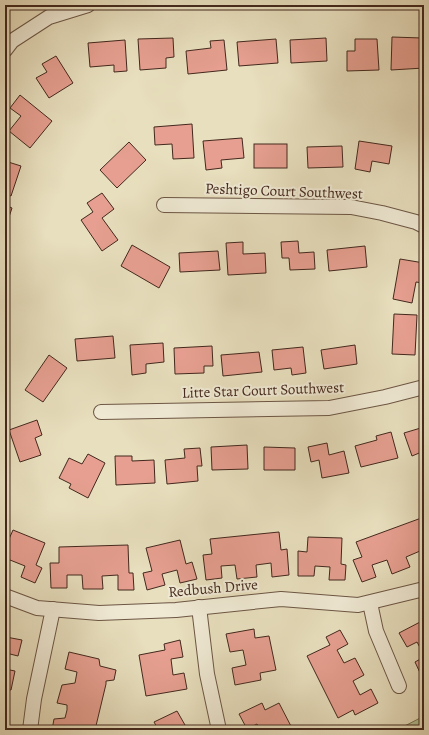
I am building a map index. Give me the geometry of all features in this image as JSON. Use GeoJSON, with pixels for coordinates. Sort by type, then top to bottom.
{"type":"FeatureCollection","features":[{"type":"Feature","properties":{"kind":"street"},"geometry":{"type":"LineString","coordinates":[[5,50],[12,41],[48,17],[88,5]]}},
{"type":"Feature","properties":{"kind":"street","name":"Peshtigo Court Southwest"},"geometry":{"type":"LineString","coordinates":[[164,205],[351,207],[382,213],[416,222],[424,226]]}},
{"type":"Feature","properties":{"kind":"street","name":"Litte Star Court Southwest"},"geometry":{"type":"LineString","coordinates":[[101,412],[329,408],[385,398],[424,387]]}},
{"type":"Feature","properties":{"kind":"street","name":"Redbush Drive"},"geometry":{"type":"LineString","coordinates":[[5,596],[36,608],[100,613],[176,610],[281,599],[358,605],[424,589]]}},
{"type":"Feature","properties":{"kind":"street"},"geometry":{"type":"LineString","coordinates":[[370,603],[376,631],[400,686]]}},
{"type":"Feature","properties":{"kind":"street"},"geometry":{"type":"LineString","coordinates":[[199,607],[207,674],[219,730]]}},
{"type":"Feature","properties":{"kind":"street"},"geometry":{"type":"LineString","coordinates":[[30,730],[34,699],[53,609]]}},
{"type":"Feature","properties":{"kind":"green space"},"geometry":{"type":"Polygon","coordinates":[[[424,716],[424,730],[397,730],[424,716]]]}},
{"type":"Feature","properties":{"kind":"building"},"geometry":{"type":"Polygon","coordinates":[[[392,37],[422,38],[424,68],[391,70],[392,37]]]}},
{"type":"Feature","properties":{"kind":"building"},"geometry":{"type":"Polygon","coordinates":[[[173,38],[174,57],[166,58],[166,68],[140,70],[138,39],[173,38]]]}},
{"type":"Feature","properties":{"kind":"building"},"geometry":{"type":"Polygon","coordinates":[[[326,38],[327,61],[291,63],[290,40],[326,38]]]}},
{"type":"Feature","properties":{"kind":"building"},"geometry":{"type":"Polygon","coordinates":[[[276,39],[278,63],[239,66],[237,42],[276,39]]]}},
{"type":"Feature","properties":{"kind":"building"},"geometry":{"type":"Polygon","coordinates":[[[355,39],[377,39],[379,70],[347,71],[347,51],[355,51],[355,39]]]}},
{"type":"Feature","properties":{"kind":"building"},"geometry":{"type":"Polygon","coordinates":[[[125,40],[127,71],[114,72],[114,65],[90,67],[88,43],[125,40]]]}},
{"type":"Feature","properties":{"kind":"building"},"geometry":{"type":"Polygon","coordinates":[[[224,40],[227,70],[188,74],[186,51],[211,48],[210,41],[224,40]]]}},
{"type":"Feature","properties":{"kind":"building"},"geometry":{"type":"Polygon","coordinates":[[[56,56],[73,83],[49,98],[36,78],[47,72],[42,64],[56,56]]]}},
{"type":"Feature","properties":{"kind":"building"},"geometry":{"type":"Polygon","coordinates":[[[20,95],[52,121],[30,148],[9,131],[21,116],[10,108],[20,95]]]}},
{"type":"Feature","properties":{"kind":"building"},"geometry":{"type":"Polygon","coordinates":[[[192,124],[194,158],[173,159],[172,144],[155,145],[154,127],[192,124]]]}},
{"type":"Feature","properties":{"kind":"building"},"geometry":{"type":"Polygon","coordinates":[[[242,138],[244,158],[221,160],[222,168],[206,170],[203,141],[242,138]]]}},
{"type":"Feature","properties":{"kind":"building"},"geometry":{"type":"Polygon","coordinates":[[[359,141],[392,146],[389,164],[372,161],[370,172],[355,169],[359,141]]]}},
{"type":"Feature","properties":{"kind":"building"},"geometry":{"type":"Polygon","coordinates":[[[129,142],[146,160],[117,188],[100,170],[129,142]]]}},
{"type":"Feature","properties":{"kind":"building"},"geometry":{"type":"Polygon","coordinates":[[[254,144],[287,144],[287,168],[254,168],[254,144]]]}},
{"type":"Feature","properties":{"kind":"building"},"geometry":{"type":"Polygon","coordinates":[[[342,146],[343,167],[308,168],[307,147],[342,146]]]}},
{"type":"Feature","properties":{"kind":"building"},"geometry":{"type":"Polygon","coordinates":[[[5,161],[21,166],[11,196],[5,194],[5,161]]]}},
{"type":"Feature","properties":{"kind":"building"},"geometry":{"type":"Polygon","coordinates":[[[102,193],[114,209],[102,218],[118,240],[102,251],[81,220],[93,212],[87,203],[102,193]]]}},
{"type":"Feature","properties":{"kind":"building"},"geometry":{"type":"Polygon","coordinates":[[[5,205],[12,208],[5,229],[5,205]]]}},
{"type":"Feature","properties":{"kind":"building"},"geometry":{"type":"Polygon","coordinates":[[[298,241],[299,253],[314,252],[315,269],[290,270],[289,258],[282,258],[281,242],[298,241]]]}},
{"type":"Feature","properties":{"kind":"building"},"geometry":{"type":"Polygon","coordinates":[[[243,242],[243,254],[265,253],[266,273],[228,275],[226,243],[243,242]]]}},
{"type":"Feature","properties":{"kind":"building"},"geometry":{"type":"Polygon","coordinates":[[[132,245],[170,267],[159,288],[121,266],[132,245]]]}},
{"type":"Feature","properties":{"kind":"building"},"geometry":{"type":"Polygon","coordinates":[[[365,246],[367,267],[329,271],[327,250],[365,246]]]}},
{"type":"Feature","properties":{"kind":"building"},"geometry":{"type":"Polygon","coordinates":[[[218,251],[220,270],[180,272],[179,253],[218,251]]]}},
{"type":"Feature","properties":{"kind":"building"},"geometry":{"type":"Polygon","coordinates":[[[400,259],[424,263],[423,283],[416,282],[412,303],[393,299],[400,259]]]}},
{"type":"Feature","properties":{"kind":"building"},"geometry":{"type":"Polygon","coordinates":[[[394,314],[417,315],[415,355],[392,354],[394,314]]]}},
{"type":"Feature","properties":{"kind":"building"},"geometry":{"type":"Polygon","coordinates":[[[113,336],[115,358],[77,361],[75,339],[113,336]]]}},
{"type":"Feature","properties":{"kind":"building"},"geometry":{"type":"Polygon","coordinates":[[[163,343],[164,362],[146,364],[146,373],[132,375],[130,345],[163,343]]]}},
{"type":"Feature","properties":{"kind":"building"},"geometry":{"type":"Polygon","coordinates":[[[355,345],[357,364],[324,369],[321,350],[355,345]]]}},
{"type":"Feature","properties":{"kind":"building"},"geometry":{"type":"Polygon","coordinates":[[[212,346],[213,366],[204,366],[204,373],[175,374],[174,348],[212,346]]]}},
{"type":"Feature","properties":{"kind":"building"},"geometry":{"type":"Polygon","coordinates":[[[303,347],[306,373],[292,375],[291,368],[274,370],[272,350],[303,347]]]}},
{"type":"Feature","properties":{"kind":"building"},"geometry":{"type":"Polygon","coordinates":[[[259,352],[262,372],[223,376],[221,355],[259,352]]]}},
{"type":"Feature","properties":{"kind":"building"},"geometry":{"type":"Polygon","coordinates":[[[49,355],[67,368],[43,402],[25,390],[49,355]]]}},
{"type":"Feature","properties":{"kind":"building"},"geometry":{"type":"Polygon","coordinates":[[[37,420],[42,435],[35,438],[41,455],[20,462],[9,430],[37,420]]]}},
{"type":"Feature","properties":{"kind":"building"},"geometry":{"type":"Polygon","coordinates":[[[424,427],[424,451],[412,456],[404,433],[424,427]]]}},
{"type":"Feature","properties":{"kind":"building"},"geometry":{"type":"Polygon","coordinates":[[[391,432],[398,458],[361,467],[355,446],[377,440],[376,436],[391,432]]]}},
{"type":"Feature","properties":{"kind":"building"},"geometry":{"type":"Polygon","coordinates":[[[327,443],[329,455],[344,451],[349,473],[322,478],[319,460],[311,462],[308,447],[327,443]]]}},
{"type":"Feature","properties":{"kind":"building"},"geometry":{"type":"Polygon","coordinates":[[[247,445],[248,469],[212,470],[211,447],[247,445]]]}},
{"type":"Feature","properties":{"kind":"building"},"geometry":{"type":"Polygon","coordinates":[[[264,447],[295,448],[295,470],[264,470],[264,447]]]}},
{"type":"Feature","properties":{"kind":"building"},"geometry":{"type":"Polygon","coordinates":[[[200,448],[202,466],[197,466],[198,481],[167,484],[165,460],[185,458],[184,449],[200,448]]]}},
{"type":"Feature","properties":{"kind":"building"},"geometry":{"type":"Polygon","coordinates":[[[88,454],[105,463],[88,498],[69,488],[71,484],[59,478],[69,458],[82,464],[88,454]]]}},
{"type":"Feature","properties":{"kind":"building"},"geometry":{"type":"Polygon","coordinates":[[[115,456],[132,456],[132,461],[154,460],[155,483],[116,485],[115,456]]]}},
{"type":"Feature","properties":{"kind":"building"},"geometry":{"type":"Polygon","coordinates":[[[424,517],[424,563],[420,551],[406,557],[410,567],[392,574],[387,560],[372,565],[376,577],[362,582],[353,560],[362,557],[356,542],[424,517]]]}},
{"type":"Feature","properties":{"kind":"building"},"geometry":{"type":"Polygon","coordinates":[[[13,530],[45,543],[36,565],[42,568],[35,583],[21,577],[25,566],[10,560],[5,571],[5,548],[13,530]]]}},
{"type":"Feature","properties":{"kind":"building"},"geometry":{"type":"Polygon","coordinates":[[[279,532],[281,550],[287,549],[289,575],[272,577],[271,563],[256,565],[257,577],[237,579],[235,565],[221,566],[222,578],[206,580],[203,555],[212,554],[210,539],[279,532]]]}},
{"type":"Feature","properties":{"kind":"building"},"geometry":{"type":"Polygon","coordinates":[[[308,537],[342,538],[341,564],[346,565],[345,580],[329,580],[330,567],[315,566],[314,576],[298,576],[298,551],[307,552],[308,537]]]}},
{"type":"Feature","properties":{"kind":"building"},"geometry":{"type":"Polygon","coordinates":[[[180,540],[186,564],[192,562],[197,579],[180,583],[177,570],[162,574],[165,585],[147,590],[143,573],[152,571],[146,548],[180,540]]]}},
{"type":"Feature","properties":{"kind":"building"},"geometry":{"type":"Polygon","coordinates":[[[128,545],[129,573],[133,573],[134,590],[118,590],[118,575],[102,576],[103,589],[83,589],[82,575],[67,575],[67,588],[51,588],[50,563],[59,563],[59,547],[128,545]]]}},
{"type":"Feature","properties":{"kind":"building"},"geometry":{"type":"Polygon","coordinates":[[[422,621],[424,626],[424,655],[417,642],[407,647],[399,633],[422,621]]]}},
{"type":"Feature","properties":{"kind":"building"},"geometry":{"type":"Polygon","coordinates":[[[254,629],[255,638],[269,636],[276,670],[260,673],[261,680],[235,685],[232,668],[246,665],[243,650],[230,652],[226,634],[254,629]]]}},
{"type":"Feature","properties":{"kind":"building"},"geometry":{"type":"Polygon","coordinates":[[[340,630],[348,644],[337,650],[344,663],[355,658],[364,675],[353,681],[360,695],[371,689],[378,703],[355,715],[353,710],[338,718],[307,656],[330,645],[326,637],[340,630]]]}},
{"type":"Feature","properties":{"kind":"building"},"geometry":{"type":"Polygon","coordinates":[[[6,637],[22,640],[18,656],[6,653],[5,657],[6,637]]]}},
{"type":"Feature","properties":{"kind":"building"},"geometry":{"type":"Polygon","coordinates":[[[180,640],[183,657],[171,659],[173,675],[184,673],[187,689],[146,696],[139,655],[165,650],[164,644],[180,640]]]}},
{"type":"Feature","properties":{"kind":"building"},"geometry":{"type":"Polygon","coordinates":[[[69,652],[99,659],[100,666],[116,670],[114,680],[106,681],[95,730],[52,730],[54,719],[65,718],[67,710],[67,705],[57,703],[62,685],[75,683],[77,672],[65,669],[69,652]]]}},
{"type":"Feature","properties":{"kind":"building"},"geometry":{"type":"Polygon","coordinates":[[[424,657],[424,676],[422,677],[415,662],[424,657]]]}},
{"type":"Feature","properties":{"kind":"building"},"geometry":{"type":"Polygon","coordinates":[[[5,669],[15,671],[11,690],[5,689],[5,669]]]}},
{"type":"Feature","properties":{"kind":"building"},"geometry":{"type":"Polygon","coordinates":[[[262,703],[265,710],[279,703],[293,730],[261,730],[257,724],[247,729],[239,714],[262,703]]]}},
{"type":"Feature","properties":{"kind":"building"},"geometry":{"type":"Polygon","coordinates":[[[177,711],[185,725],[175,730],[156,730],[158,729],[154,722],[177,711]]]}}]}
